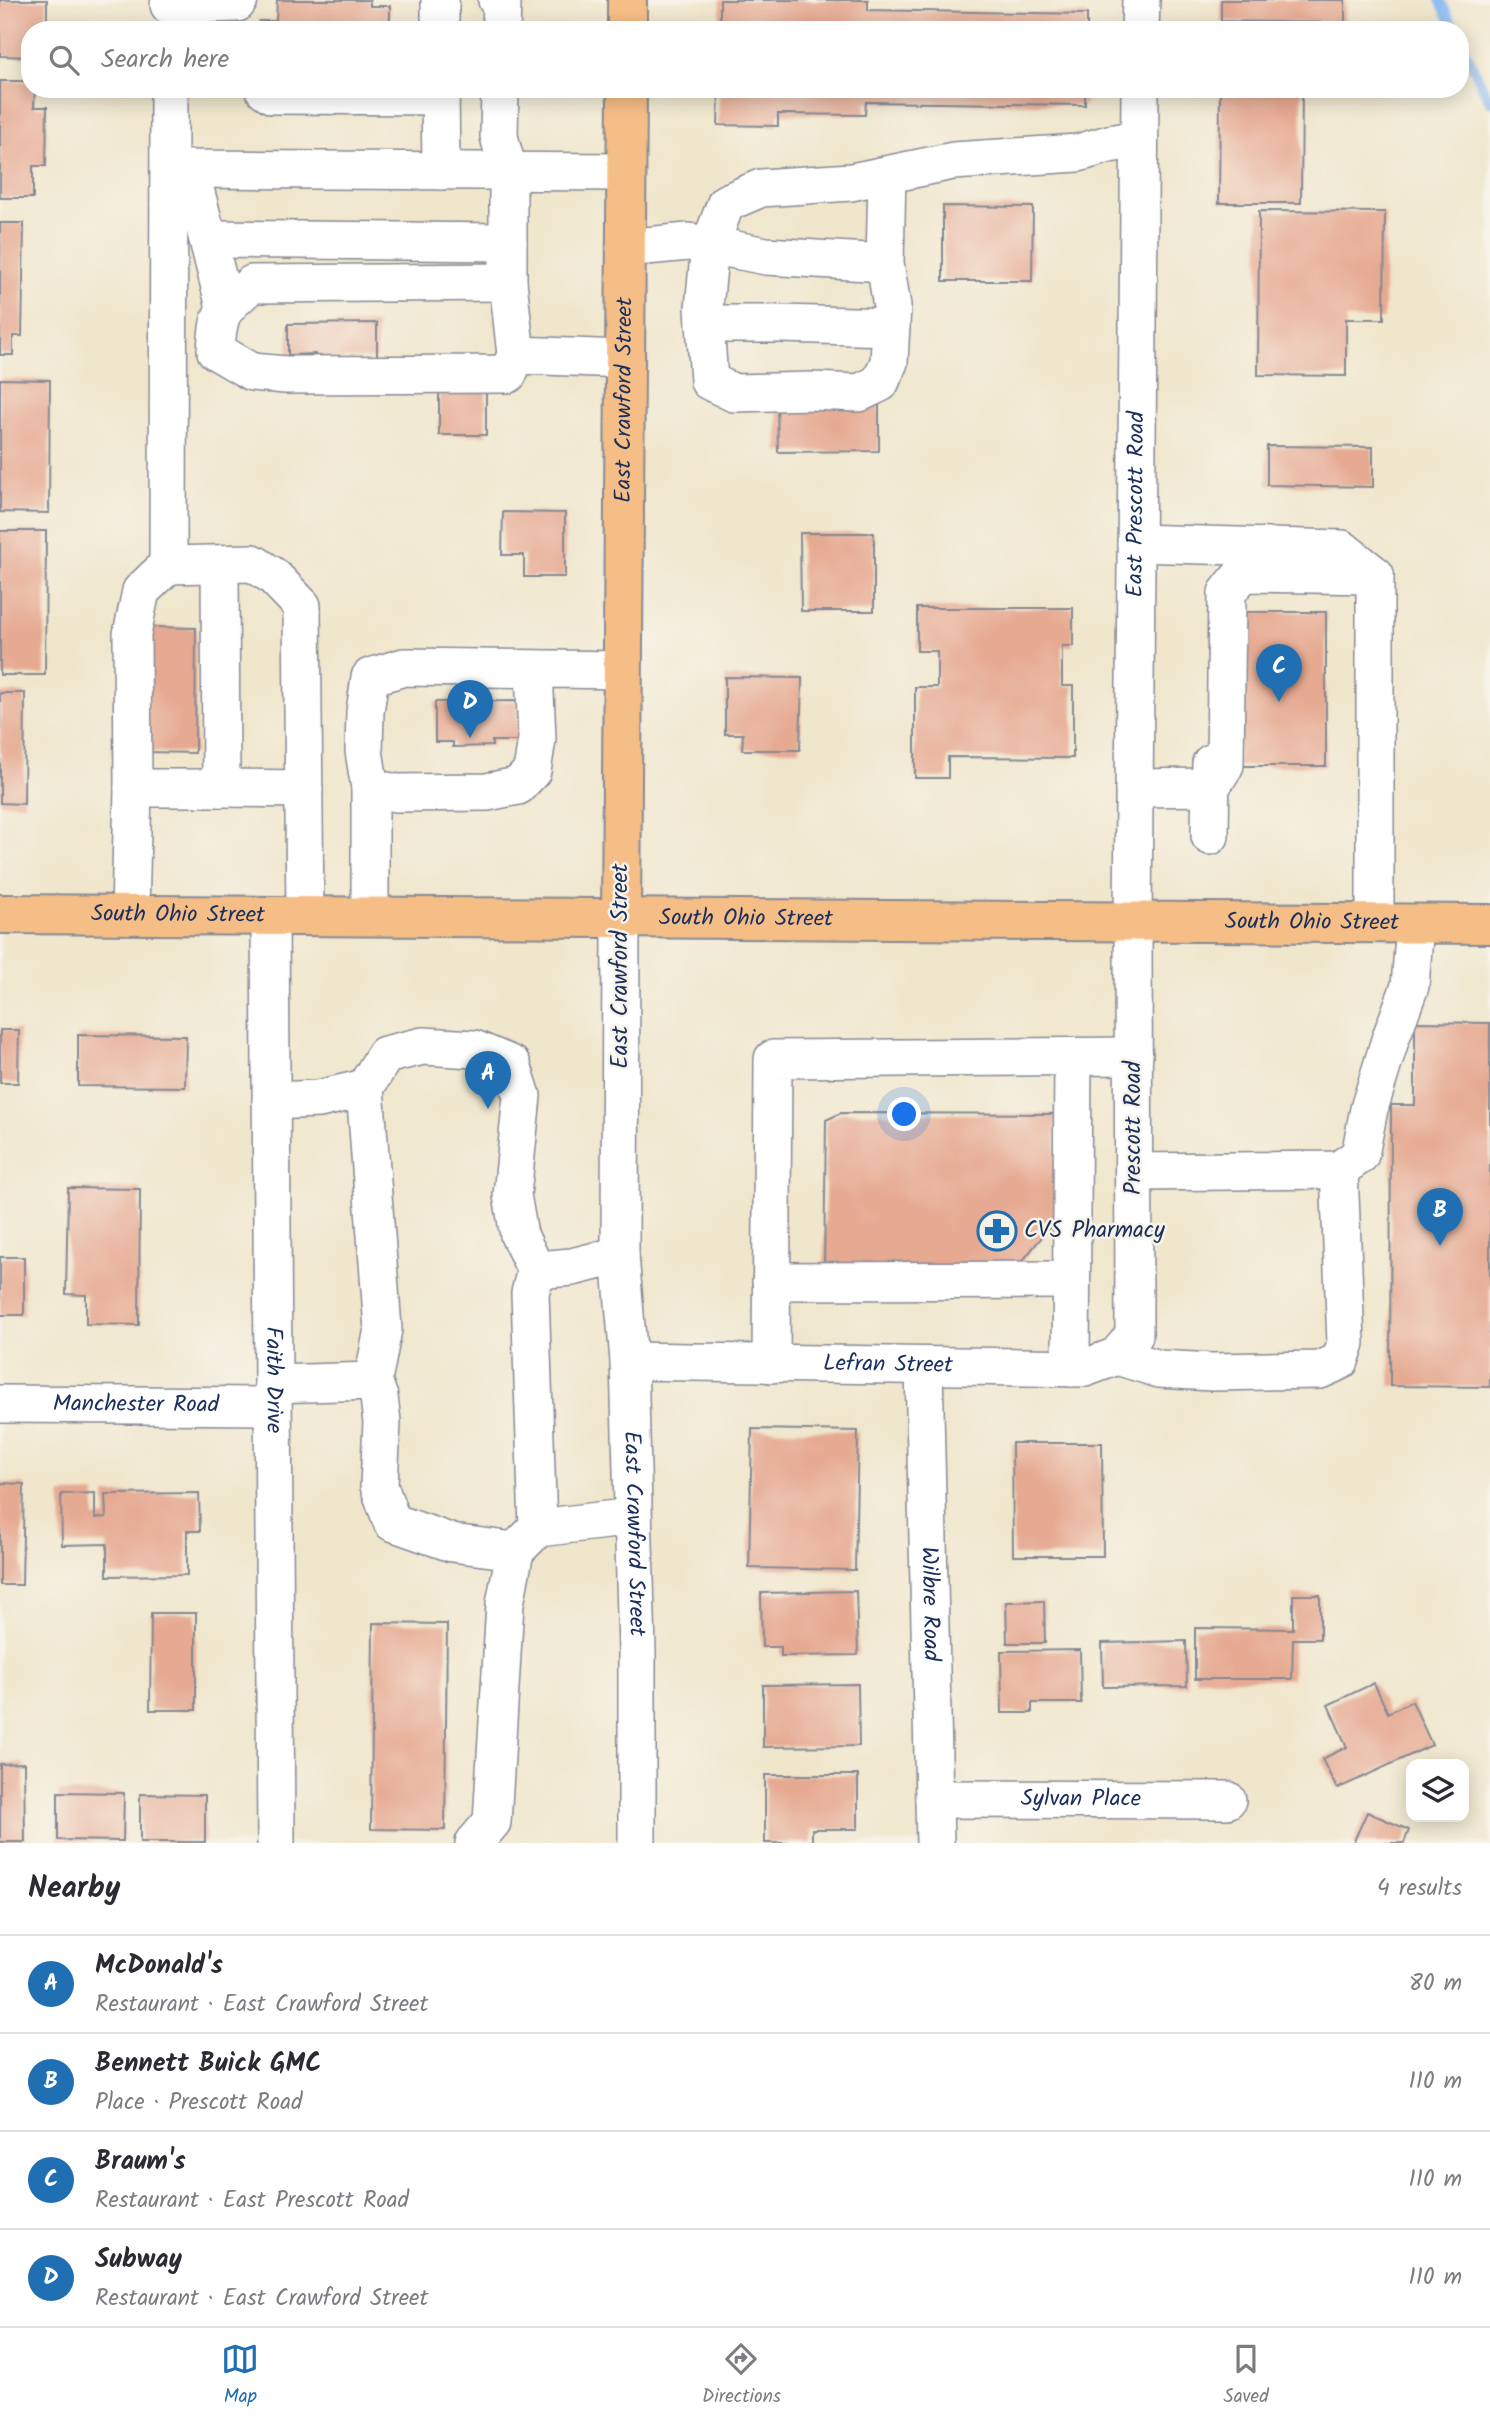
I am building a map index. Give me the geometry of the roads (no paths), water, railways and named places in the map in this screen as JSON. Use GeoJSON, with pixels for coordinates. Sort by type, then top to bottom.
{"type":"FeatureCollection","features":[{"type":"Feature","properties":{"kind":"main road"},"geometry":{"type":"LineString","coordinates":[[627,0],[627,21]]}},
{"type":"Feature","properties":{"kind":"main road","name":"East Crawford Street"},"geometry":{"type":"LineString","coordinates":[[621,918],[626,98]]}},
{"type":"Feature","properties":{"kind":"main road","name":"South Ohio Street"},"geometry":{"type":"LineString","coordinates":[[0,914],[1490,924]]}},
{"type":"Feature","properties":{"kind":"street"},"geometry":{"type":"LineString","coordinates":[[440,0],[440,21]]}},
{"type":"Feature","properties":{"kind":"street"},"geometry":{"type":"LineString","coordinates":[[497,0],[502,4],[501,21]]}},
{"type":"Feature","properties":{"kind":"street"},"geometry":{"type":"LineString","coordinates":[[1140,21],[1141,0]]}},
{"type":"Feature","properties":{"kind":"street"},"geometry":{"type":"LineString","coordinates":[[169,12],[238,11]]}},
{"type":"Feature","properties":{"kind":"street"},"geometry":{"type":"LineString","coordinates":[[130,915],[132,635],[141,591],[168,565],[179,169],[170,98]]}},
{"type":"Feature","properties":{"kind":"street"},"geometry":{"type":"LineString","coordinates":[[440,98],[441,171]]}},
{"type":"Feature","properties":{"kind":"street"},"geometry":{"type":"LineString","coordinates":[[500,98],[499,136],[508,171],[508,282],[516,355],[508,374],[286,375],[252,372],[216,351],[218,327],[225,307],[252,284],[508,282]]}},
{"type":"Feature","properties":{"kind":"street","name":"East Prescott Road"},"geometry":{"type":"LineString","coordinates":[[1132,922],[1140,98]]}},
{"type":"Feature","properties":{"kind":"street"},"geometry":{"type":"LineString","coordinates":[[887,175],[886,263],[892,306],[890,362],[880,383],[859,393],[734,393],[709,381],[704,308],[710,245],[726,203],[761,188],[851,181],[953,162],[1078,153],[1139,139]]}},
{"type":"Feature","properties":{"kind":"street"},"geometry":{"type":"LineString","coordinates":[[179,169],[626,172]]}},
{"type":"Feature","properties":{"kind":"street"},"geometry":{"type":"LineString","coordinates":[[179,169],[208,239],[225,307]]}},
{"type":"Feature","properties":{"kind":"street"},"geometry":{"type":"LineString","coordinates":[[208,239],[508,242]]}},
{"type":"Feature","properties":{"kind":"street"},"geometry":{"type":"LineString","coordinates":[[625,248],[688,242],[766,256],[886,263]]}},
{"type":"Feature","properties":{"kind":"street"},"geometry":{"type":"LineString","coordinates":[[705,324],[891,327]]}},
{"type":"Feature","properties":{"kind":"street"},"geometry":{"type":"LineString","coordinates":[[516,355],[625,359]]}},
{"type":"Feature","properties":{"kind":"street"},"geometry":{"type":"LineString","coordinates":[[1136,543],[1342,549],[1375,575]]}},
{"type":"Feature","properties":{"kind":"street"},"geometry":{"type":"LineString","coordinates":[[1210,836],[1211,545]]}},
{"type":"Feature","properties":{"kind":"street","name":"Faith Drive"},"geometry":{"type":"LineString","coordinates":[[168,565],[253,563],[273,576],[302,606],[304,789],[288,916],[271,1101],[276,1843]]}},
{"type":"Feature","properties":{"kind":"street"},"geometry":{"type":"LineString","coordinates":[[220,564],[221,788]]}},
{"type":"Feature","properties":{"kind":"street"},"geometry":{"type":"LineString","coordinates":[[1211,787],[1225,765],[1227,593],[1243,573],[1375,575]]}},
{"type":"Feature","properties":{"kind":"street"},"geometry":{"type":"LineString","coordinates":[[1375,575],[1375,924]]}},
{"type":"Feature","properties":{"kind":"street"},"geometry":{"type":"LineString","coordinates":[[370,916],[370,788],[363,751],[370,677],[404,667],[622,670]]}},
{"type":"Feature","properties":{"kind":"street"},"geometry":{"type":"LineString","coordinates":[[370,788],[397,793],[487,792],[518,786],[532,771],[537,739],[534,669]]}},
{"type":"Feature","properties":{"kind":"street"},"geometry":{"type":"LineString","coordinates":[[1134,788],[1211,787]]}},
{"type":"Feature","properties":{"kind":"street"},"geometry":{"type":"LineString","coordinates":[[133,788],[304,789]]}},
{"type":"Feature","properties":{"kind":"street","name":"East Crawford Street"},"geometry":{"type":"LineString","coordinates":[[621,918],[620,1255],[629,1361],[637,1651],[637,1843]]}},
{"type":"Feature","properties":{"kind":"street","name":"Prescott Road"},"geometry":{"type":"LineString","coordinates":[[1125,1345],[1134,1172],[1132,922]]}},
{"type":"Feature","properties":{"kind":"street"},"geometry":{"type":"LineString","coordinates":[[1134,1172],[1339,1170],[1360,1155],[1369,1109],[1410,986],[1415,924]]}},
{"type":"Feature","properties":{"kind":"street"},"geometry":{"type":"LineString","coordinates":[[474,1843],[492,1822],[505,1604],[526,1540],[530,1293],[536,1270],[519,1235],[512,1195],[522,1096],[512,1065],[474,1049],[423,1046],[385,1055],[365,1088],[383,1329],[373,1381],[379,1397],[382,1422],[379,1486],[392,1522],[452,1543],[526,1540],[633,1517]]}},
{"type":"Feature","properties":{"kind":"street"},"geometry":{"type":"LineString","coordinates":[[771,1364],[773,1059],[1134,1056]]}},
{"type":"Feature","properties":{"kind":"street"},"geometry":{"type":"LineString","coordinates":[[1071,1368],[1073,1057]]}},
{"type":"Feature","properties":{"kind":"street"},"geometry":{"type":"LineString","coordinates":[[271,1101],[319,1098],[365,1088]]}},
{"type":"Feature","properties":{"kind":"street"},"geometry":{"type":"LineString","coordinates":[[1125,1345],[1159,1368],[1212,1372],[1320,1370],[1340,1360],[1346,1343],[1339,1170]]}},
{"type":"Feature","properties":{"kind":"street"},"geometry":{"type":"LineString","coordinates":[[536,1270],[572,1267],[620,1255]]}},
{"type":"Feature","properties":{"kind":"street"},"geometry":{"type":"LineString","coordinates":[[771,1281],[1070,1280]]}},
{"type":"Feature","properties":{"kind":"street","name":"Lefran Street"},"geometry":{"type":"LineString","coordinates":[[629,1361],[1085,1368],[1125,1345]]}},
{"type":"Feature","properties":{"kind":"street","name":"Wilbre Road"},"geometry":{"type":"LineString","coordinates":[[924,1366],[934,1843]]}},
{"type":"Feature","properties":{"kind":"street","name":"Manchester Road"},"geometry":{"type":"LineString","coordinates":[[0,1404],[273,1395],[373,1381]]}},
{"type":"Feature","properties":{"kind":"street","name":"Sylvan Place"},"geometry":{"type":"LineString","coordinates":[[934,1799],[1227,1800]]}},
{"type":"Feature","properties":{"kind":"waterway"},"geometry":{"type":"LineString","coordinates":[[1440,0],[1450,21]]}},
{"type":"Feature","properties":{"kind":"waterway"},"geometry":{"type":"LineString","coordinates":[[1469,59],[1490,102]]}},
{"type":"Feature","properties":{"kind":"place","name":"Braum's"},"geometry":{"type":"Point","coordinates":[1279,702]}},
{"type":"Feature","properties":{"kind":"place","name":"Subway"},"geometry":{"type":"Point","coordinates":[470,738]}},
{"type":"Feature","properties":{"kind":"place","name":"McDonald's"},"geometry":{"type":"Point","coordinates":[488,1109]}},
{"type":"Feature","properties":{"kind":"place","name":"CVS Pharmacy"},"geometry":{"type":"Point","coordinates":[997,1231]}},
{"type":"Feature","properties":{"kind":"place","name":"Bennett Buick GMC"},"geometry":{"type":"Point","coordinates":[1440,1246]}}]}
